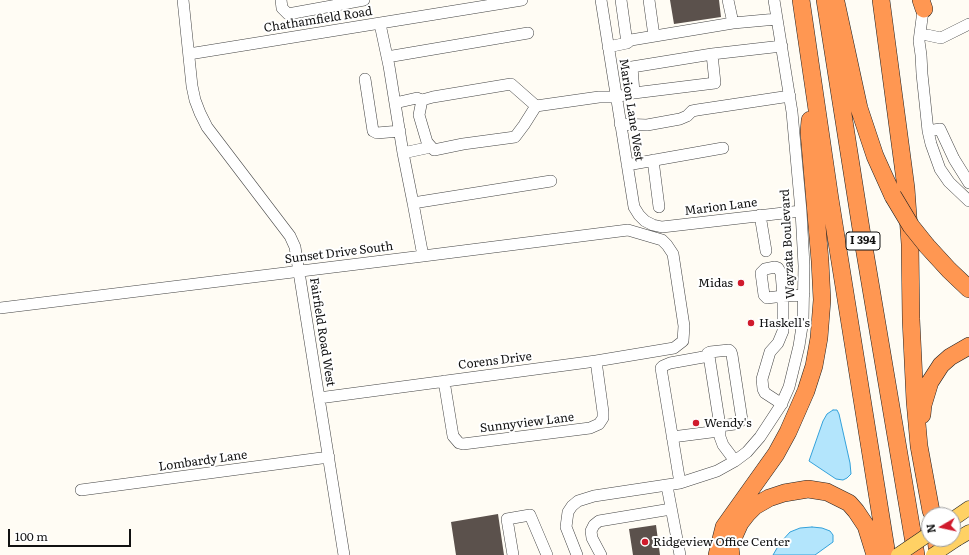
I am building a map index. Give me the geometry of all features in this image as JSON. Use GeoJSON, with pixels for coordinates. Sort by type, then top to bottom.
{"type":"FeatureCollection","features":[{"type":"Feature","properties":{"kind":"highway","name":"I 394"},"geometry":{"type":"LineString","coordinates":[[801,0],[887,555]]}},
{"type":"Feature","properties":{"kind":"highway","name":"I 394"},"geometry":{"type":"LineString","coordinates":[[825,0],[861,227],[916,555]]}},
{"type":"Feature","properties":{"kind":"highway"},"geometry":{"type":"LineString","coordinates":[[836,0],[859,108],[875,156],[893,196],[911,226],[927,246],[969,289]]}},
{"type":"Feature","properties":{"kind":"highway"},"geometry":{"type":"LineString","coordinates":[[884,4],[910,244],[912,341],[917,425],[922,465],[931,507]]}},
{"type":"Feature","properties":{"kind":"highway"},"geometry":{"type":"LineString","coordinates":[[717,555],[724,527],[772,460],[788,432],[806,391],[814,366],[819,338],[822,300],[821,268],[809,132],[813,84]]}},
{"type":"Feature","properties":{"kind":"highway"},"geometry":{"type":"LineString","coordinates":[[931,507],[923,445],[923,405],[930,382],[941,365],[950,357],[969,346]]}},
{"type":"Feature","properties":{"kind":"highway"},"geometry":{"type":"LineString","coordinates":[[731,555],[730,548],[740,523],[755,506],[769,498],[784,493],[808,489],[827,492],[849,504],[856,511],[866,526],[875,555]]}},
{"type":"Feature","properties":{"kind":"main road"},"geometry":{"type":"LineString","coordinates":[[933,555],[963,535]]}},
{"type":"Feature","properties":{"kind":"main road"},"geometry":{"type":"LineString","coordinates":[[898,555],[921,539]]}},
{"type":"Feature","properties":{"kind":"street","name":"Fairfield Road West"},"geometry":{"type":"LineString","coordinates":[[183,0],[195,100],[203,120],[290,236],[295,247],[344,555]]}},
{"type":"Feature","properties":{"kind":"street"},"geometry":{"type":"LineString","coordinates":[[280,0],[282,8],[288,14],[364,0]]}},
{"type":"Feature","properties":{"kind":"street","name":"Chathamfield Road"},"geometry":{"type":"LineString","coordinates":[[189,54],[522,0]]}},
{"type":"Feature","properties":{"kind":"street","name":"Marion Lane West"},"geometry":{"type":"LineString","coordinates":[[601,0],[634,206],[639,215],[645,221]]}},
{"type":"Feature","properties":{"kind":"street"},"geometry":{"type":"LineString","coordinates":[[621,0],[627,43]]}},
{"type":"Feature","properties":{"kind":"street"},"geometry":{"type":"LineString","coordinates":[[649,0],[654,36]]}},
{"type":"Feature","properties":{"kind":"street"},"geometry":{"type":"LineString","coordinates":[[728,0],[732,23]]}},
{"type":"Feature","properties":{"kind":"street","name":"Wayzata Boulevard"},"geometry":{"type":"LineString","coordinates":[[577,555],[566,527],[568,512],[578,501],[594,496],[667,486],[717,471],[747,452],[760,437],[782,404],[789,387],[799,346],[804,295],[801,210],[790,96],[774,0]]}},
{"type":"Feature","properties":{"kind":"street"},"geometry":{"type":"LineString","coordinates":[[921,55],[927,35],[925,2]]}},
{"type":"Feature","properties":{"kind":"street"},"geometry":{"type":"LineString","coordinates":[[925,2],[919,41],[928,131],[940,169],[950,182],[969,200]]}},
{"type":"Feature","properties":{"kind":"street"},"geometry":{"type":"LineString","coordinates":[[608,47],[627,43],[631,40],[732,23],[777,19]]}},
{"type":"Feature","properties":{"kind":"street"},"geometry":{"type":"LineString","coordinates":[[380,24],[423,256]]}},
{"type":"Feature","properties":{"kind":"street"},"geometry":{"type":"LineString","coordinates":[[927,35],[941,38],[968,28]]}},
{"type":"Feature","properties":{"kind":"street"},"geometry":{"type":"LineString","coordinates":[[387,57],[528,33]]}},
{"type":"Feature","properties":{"kind":"street"},"geometry":{"type":"LineString","coordinates":[[634,93],[632,67],[712,54],[782,46]]}},
{"type":"Feature","properties":{"kind":"street"},"geometry":{"type":"LineString","coordinates":[[395,103],[417,98],[422,100],[511,84],[536,106],[599,97],[616,97],[634,93],[715,83],[712,54]]}},
{"type":"Feature","properties":{"kind":"street"},"geometry":{"type":"LineString","coordinates":[[365,80],[374,131],[378,133],[400,131]]}},
{"type":"Feature","properties":{"kind":"street"},"geometry":{"type":"LineString","coordinates":[[620,124],[638,126],[647,125],[680,119],[687,116],[692,111],[790,96]]}},
{"type":"Feature","properties":{"kind":"street"},"geometry":{"type":"LineString","coordinates":[[422,100],[420,115],[427,142],[434,150],[463,144],[515,137],[536,106]]}},
{"type":"Feature","properties":{"kind":"street"},"geometry":{"type":"LineString","coordinates":[[928,131],[940,129],[954,159],[969,183]]}},
{"type":"Feature","properties":{"kind":"street"},"geometry":{"type":"LineString","coordinates":[[404,153],[431,147]]}},
{"type":"Feature","properties":{"kind":"street"},"geometry":{"type":"LineString","coordinates":[[627,165],[723,148]]}},
{"type":"Feature","properties":{"kind":"street"},"geometry":{"type":"LineString","coordinates":[[653,160],[659,207]]}},
{"type":"Feature","properties":{"kind":"street"},"geometry":{"type":"LineString","coordinates":[[413,203],[551,181]]}},
{"type":"Feature","properties":{"kind":"street","name":"Marion Lane"},"geometry":{"type":"LineString","coordinates":[[645,221],[662,227],[801,210]]}},
{"type":"Feature","properties":{"kind":"street"},"geometry":{"type":"LineString","coordinates":[[760,215],[766,251]]}},
{"type":"Feature","properties":{"kind":"street","name":"Sunset Drive South"},"geometry":{"type":"LineString","coordinates":[[0,308],[628,230],[662,240],[673,254],[684,326],[683,340],[674,348]]}},
{"type":"Feature","properties":{"kind":"street"},"geometry":{"type":"LineString","coordinates":[[782,404],[766,393],[762,384],[770,352],[778,343],[783,332],[783,296],[804,295]]}},
{"type":"Feature","properties":{"kind":"street","name":"Corens Drive"},"geometry":{"type":"LineString","coordinates":[[319,398],[444,380],[596,361],[674,348]]}},
{"type":"Feature","properties":{"kind":"street"},"geometry":{"type":"LineString","coordinates":[[672,438],[720,428],[735,424],[742,420],[732,352],[726,350],[710,352],[709,356],[720,428],[721,441],[735,461]]}},
{"type":"Feature","properties":{"kind":"street"},"geometry":{"type":"LineString","coordinates":[[680,483],[661,368],[670,363],[709,356]]}},
{"type":"Feature","properties":{"kind":"street","name":"Sunnyview Lane"},"geometry":{"type":"LineString","coordinates":[[444,380],[453,436],[459,443],[463,444],[590,428],[599,424],[603,412],[596,361]]}},
{"type":"Feature","properties":{"kind":"street","name":"Lombardy Lane"},"geometry":{"type":"LineString","coordinates":[[81,490],[328,457]]}},
{"type":"Feature","properties":{"kind":"street"},"geometry":{"type":"LineString","coordinates":[[667,486],[680,555]]}},
{"type":"Feature","properties":{"kind":"street"},"geometry":{"type":"LineString","coordinates":[[601,555],[592,538],[591,531],[594,525],[599,521],[671,509]]}},
{"type":"Feature","properties":{"kind":"street"},"geometry":{"type":"LineString","coordinates":[[513,555],[507,519],[530,515],[547,555]]}},
{"type":"Feature","properties":{"kind":"water"},"geometry":{"type":"Polygon","coordinates":[[[833,410],[837,410],[839,414],[850,463],[851,474],[843,480],[836,479],[809,461],[823,421],[827,414],[833,410]]]}},
{"type":"Feature","properties":{"kind":"water"},"geometry":{"type":"Polygon","coordinates":[[[812,527],[830,531],[833,535],[833,542],[815,555],[773,555],[780,543],[790,532],[800,528],[812,527]]]}},
{"type":"Feature","properties":{"kind":"building"},"geometry":{"type":"Polygon","coordinates":[[[670,0],[719,0],[721,17],[674,24],[670,0]]]}},
{"type":"Feature","properties":{"kind":"building"},"geometry":{"type":"Polygon","coordinates":[[[498,514],[504,555],[456,555],[451,522],[498,514]]]}},
{"type":"Feature","properties":{"kind":"building","name":"Ridgeview Office Center"},"geometry":{"type":"Polygon","coordinates":[[[656,525],[660,555],[633,555],[629,529],[656,525]]]}},
{"type":"Feature","properties":{"kind":"place","name":"Midas"},"geometry":{"type":"Point","coordinates":[741,283]}},
{"type":"Feature","properties":{"kind":"place","name":"Haskell's"},"geometry":{"type":"Point","coordinates":[751,323]}},
{"type":"Feature","properties":{"kind":"place","name":"Wendy's"},"geometry":{"type":"Point","coordinates":[696,423]}},
{"type":"Feature","properties":{"kind":"place","name":"Ridgeview Office Center"},"geometry":{"type":"Point","coordinates":[645,542]}}]}
